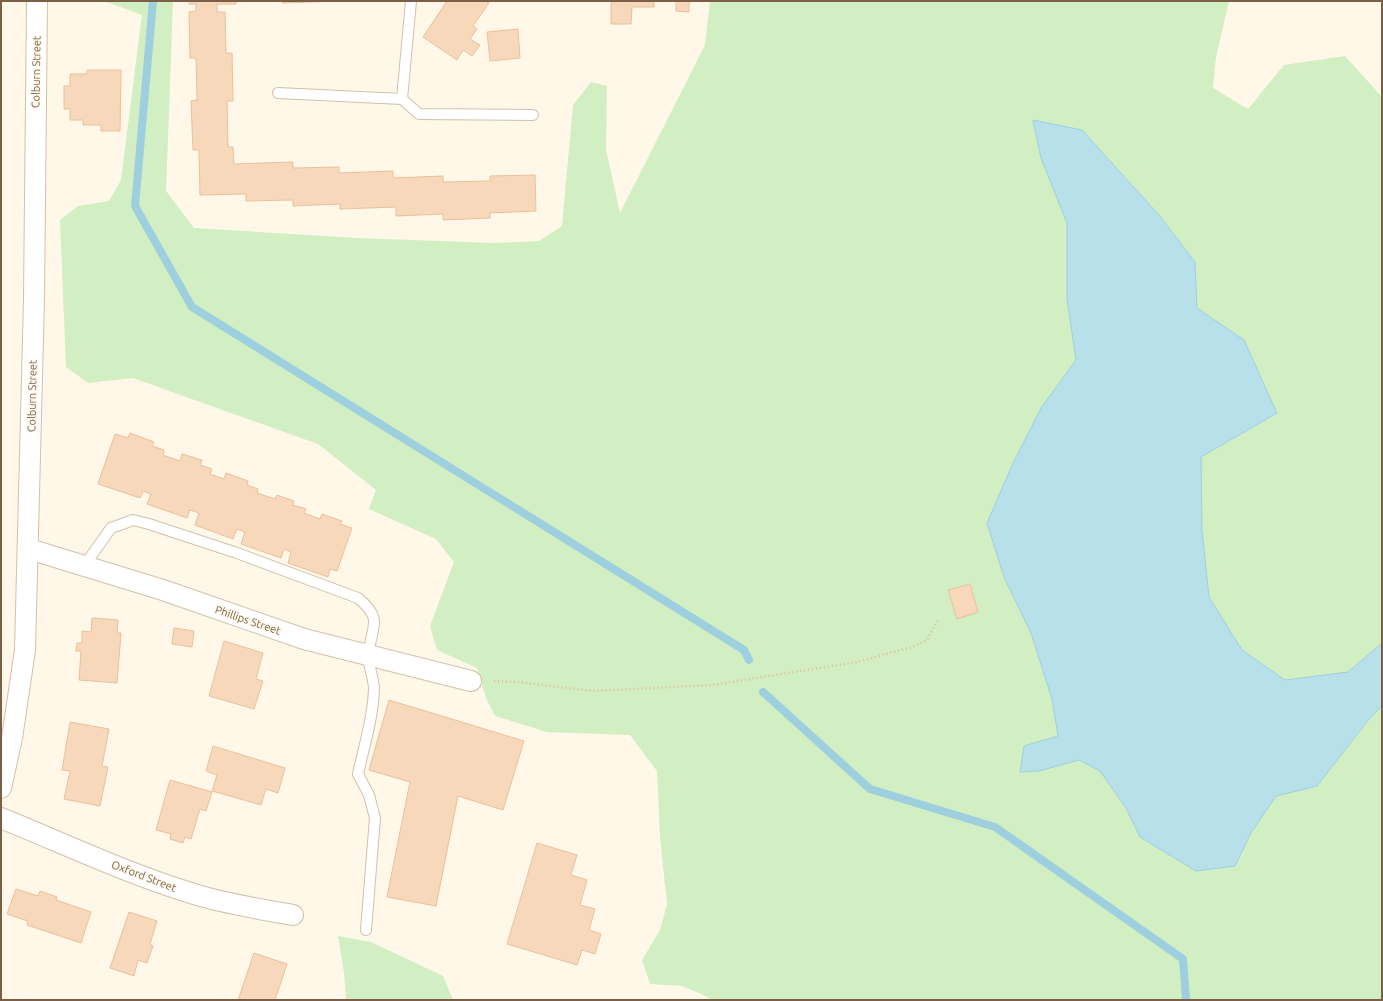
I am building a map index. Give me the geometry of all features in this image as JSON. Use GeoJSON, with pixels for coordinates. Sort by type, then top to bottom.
{"type":"FeatureCollection","features":[{"type":"Feature","properties":{"kind":"street","name":"Colburn Street"},"geometry":{"type":"LineString","coordinates":[[1,788],[12,738],[25,650],[29,549],[36,1]]}},
{"type":"Feature","properties":{"kind":"street","name":"Phillips Street"},"geometry":{"type":"LineString","coordinates":[[29,549],[163,590],[304,639],[471,681]]}},
{"type":"Feature","properties":{"kind":"street","name":"Oxford Street"},"geometry":{"type":"LineString","coordinates":[[1,818],[125,869],[194,894],[222,902],[293,915]]}},
{"type":"Feature","properties":{"kind":"lane"},"geometry":{"type":"LineString","coordinates":[[402,99],[411,1]]}},
{"type":"Feature","properties":{"kind":"lane"},"geometry":{"type":"LineString","coordinates":[[278,93],[402,99],[419,114],[533,115]]}},
{"type":"Feature","properties":{"kind":"lane"},"geometry":{"type":"LineString","coordinates":[[84,566],[111,528],[133,520],[237,553],[358,598],[369,607],[375,622],[368,656],[374,687],[373,704],[358,774],[369,795],[375,818],[366,930]]}},
{"type":"Feature","properties":{"kind":"path"},"geometry":{"type":"LineString","coordinates":[[471,681],[519,682],[592,691],[712,685],[857,662],[912,647],[927,640],[938,620]]}},
{"type":"Feature","properties":{"kind":"green space"},"geometry":{"type":"Polygon","coordinates":[[[104,1],[173,1],[166,191],[194,228],[357,238],[495,243],[539,241],[562,226],[573,105],[591,82],[607,86],[606,150],[620,213],[705,45],[710,1],[1229,1],[1216,57],[1213,88],[1248,109],[1284,65],[1345,56],[1382,97],[1382,643],[1348,672],[1285,680],[1242,650],[1209,597],[1202,530],[1201,457],[1277,412],[1244,340],[1196,308],[1195,262],[1159,215],[1082,130],[1033,120],[1041,158],[1067,223],[1067,299],[1076,360],[1041,408],[1014,461],[987,523],[1004,577],[1031,633],[1052,699],[1058,736],[1024,746],[1039,771],[1079,759],[1100,771],[1126,808],[1140,837],[1235,866],[1251,833],[1276,796],[1317,786],[1369,719],[1382,706],[1382,1000],[709,1000],[708,997],[682,986],[650,984],[642,960],[660,930],[667,904],[660,837],[657,771],[630,735],[547,732],[495,716],[486,698],[477,668],[437,650],[430,626],[454,562],[436,539],[369,509],[376,490],[318,444],[133,378],[88,383],[66,367],[60,220],[78,206],[109,201],[121,180],[142,15],[104,1]]]}},
{"type":"Feature","properties":{"kind":"green space"},"geometry":{"type":"Polygon","coordinates":[[[338,936],[371,942],[443,976],[453,1000],[346,1000],[344,973],[338,936]]]}},
{"type":"Feature","properties":{"kind":"water"},"geometry":{"type":"Polygon","coordinates":[[[1033,120],[1082,130],[1159,215],[1195,262],[1197,308],[1244,340],[1277,413],[1201,457],[1202,530],[1209,597],[1242,650],[1285,680],[1348,672],[1382,643],[1382,706],[1369,719],[1317,786],[1276,796],[1251,833],[1235,866],[1196,871],[1140,837],[1126,808],[1100,771],[1079,760],[1039,771],[1020,772],[1024,746],[1058,736],[1052,699],[1031,633],[1004,577],[987,523],[1014,461],[1041,408],[1076,360],[1067,299],[1067,223],[1041,158],[1033,120]]]}},
{"type":"Feature","properties":{"kind":"building"},"geometry":{"type":"Polygon","coordinates":[[[189,1],[236,1],[236,4],[217,4],[217,12],[225,12],[226,53],[232,53],[233,101],[227,101],[228,147],[233,147],[234,164],[293,162],[293,168],[339,167],[339,173],[393,171],[393,178],[443,176],[443,182],[490,181],[490,176],[535,175],[536,211],[490,213],[490,218],[443,220],[443,214],[396,216],[396,207],[340,209],[340,204],[293,206],[293,200],[246,201],[246,194],[200,195],[199,150],[193,150],[191,101],[197,100],[196,58],[190,58],[189,12],[196,11],[196,4],[189,4],[189,1]]]}},
{"type":"Feature","properties":{"kind":"building"},"geometry":{"type":"Polygon","coordinates":[[[282,1],[340,1],[282,3],[282,1]]]}},
{"type":"Feature","properties":{"kind":"building"},"geometry":{"type":"Polygon","coordinates":[[[447,1],[485,1],[489,3],[473,26],[477,29],[470,39],[480,45],[472,56],[463,50],[457,60],[423,37],[447,1]]]}},
{"type":"Feature","properties":{"kind":"building"},"geometry":{"type":"Polygon","coordinates":[[[611,1],[654,1],[654,7],[632,7],[631,24],[611,24],[611,1]]]}},
{"type":"Feature","properties":{"kind":"building"},"geometry":{"type":"Polygon","coordinates":[[[676,1],[689,1],[689,12],[676,11],[676,1]]]}},
{"type":"Feature","properties":{"kind":"building"},"geometry":{"type":"Polygon","coordinates":[[[518,29],[520,58],[490,61],[487,32],[518,29]]]}},
{"type":"Feature","properties":{"kind":"building"},"geometry":{"type":"Polygon","coordinates":[[[87,70],[121,70],[120,131],[101,131],[101,125],[83,125],[83,120],[70,120],[70,109],[64,109],[64,86],[70,86],[70,74],[87,74],[87,70]]]}},
{"type":"Feature","properties":{"kind":"building"},"geometry":{"type":"Polygon","coordinates":[[[130,433],[154,442],[152,446],[164,450],[163,455],[180,461],[182,454],[202,460],[200,465],[212,469],[210,474],[224,479],[226,473],[248,481],[247,485],[258,489],[257,493],[275,499],[277,495],[294,501],[293,505],[306,509],[304,513],[320,519],[322,514],[342,521],[340,524],[352,528],[337,571],[330,569],[328,577],[288,563],[291,552],[284,549],[281,558],[241,544],[245,532],[237,529],[233,539],[195,525],[199,513],[190,510],[187,518],[147,504],[151,494],[143,491],[140,498],[98,484],[115,434],[128,438],[130,433]]]}},
{"type":"Feature","properties":{"kind":"building"},"geometry":{"type":"Polygon","coordinates":[[[970,584],[978,612],[957,619],[948,590],[970,584]]]}},
{"type":"Feature","properties":{"kind":"building"},"geometry":{"type":"Polygon","coordinates":[[[92,618],[118,620],[117,633],[121,633],[117,683],[79,680],[81,651],[76,651],[77,643],[82,643],[82,631],[91,632],[92,618]]]}},
{"type":"Feature","properties":{"kind":"building"},"geometry":{"type":"Polygon","coordinates":[[[174,628],[194,631],[192,647],[172,644],[174,628]]]}},
{"type":"Feature","properties":{"kind":"building"},"geometry":{"type":"Polygon","coordinates":[[[224,641],[263,653],[256,679],[263,681],[254,709],[209,696],[224,641]]]}},
{"type":"Feature","properties":{"kind":"building"},"geometry":{"type":"Polygon","coordinates":[[[389,700],[524,741],[503,810],[458,796],[436,906],[387,897],[410,782],[369,770],[389,700]]]}},
{"type":"Feature","properties":{"kind":"building"},"geometry":{"type":"Polygon","coordinates":[[[70,722],[109,729],[102,766],[108,767],[100,806],[64,799],[70,771],[62,770],[70,722]]]}},
{"type":"Feature","properties":{"kind":"building"},"geometry":{"type":"Polygon","coordinates":[[[213,746],[285,768],[278,793],[266,789],[261,805],[212,791],[217,775],[206,771],[213,746]]]}},
{"type":"Feature","properties":{"kind":"building"},"geometry":{"type":"Polygon","coordinates":[[[170,780],[212,792],[206,811],[200,809],[191,839],[185,837],[183,843],[170,839],[171,834],[156,830],[170,780]]]}},
{"type":"Feature","properties":{"kind":"building"},"geometry":{"type":"Polygon","coordinates":[[[537,843],[577,855],[571,875],[587,880],[580,905],[595,909],[589,930],[601,934],[595,954],[582,950],[577,965],[507,944],[537,843]]]}},
{"type":"Feature","properties":{"kind":"building"},"geometry":{"type":"Polygon","coordinates":[[[16,889],[38,896],[40,891],[57,897],[56,900],[91,912],[81,943],[27,925],[28,921],[7,914],[16,889]]]}},
{"type":"Feature","properties":{"kind":"building"},"geometry":{"type":"Polygon","coordinates":[[[129,912],[157,921],[150,944],[153,946],[147,963],[138,960],[134,976],[110,968],[129,912]]]}},
{"type":"Feature","properties":{"kind":"building"},"geometry":{"type":"Polygon","coordinates":[[[254,953],[287,964],[275,1000],[238,1000],[254,953]]]}},
{"type":"Feature","properties":{"kind":"waterway"},"geometry":{"type":"LineString","coordinates":[[153,1],[135,206],[192,307],[744,650],[749,660]]}},
{"type":"Feature","properties":{"kind":"waterway"},"geometry":{"type":"LineString","coordinates":[[763,692],[870,789],[995,827],[1183,959],[1186,1000]]}}]}
